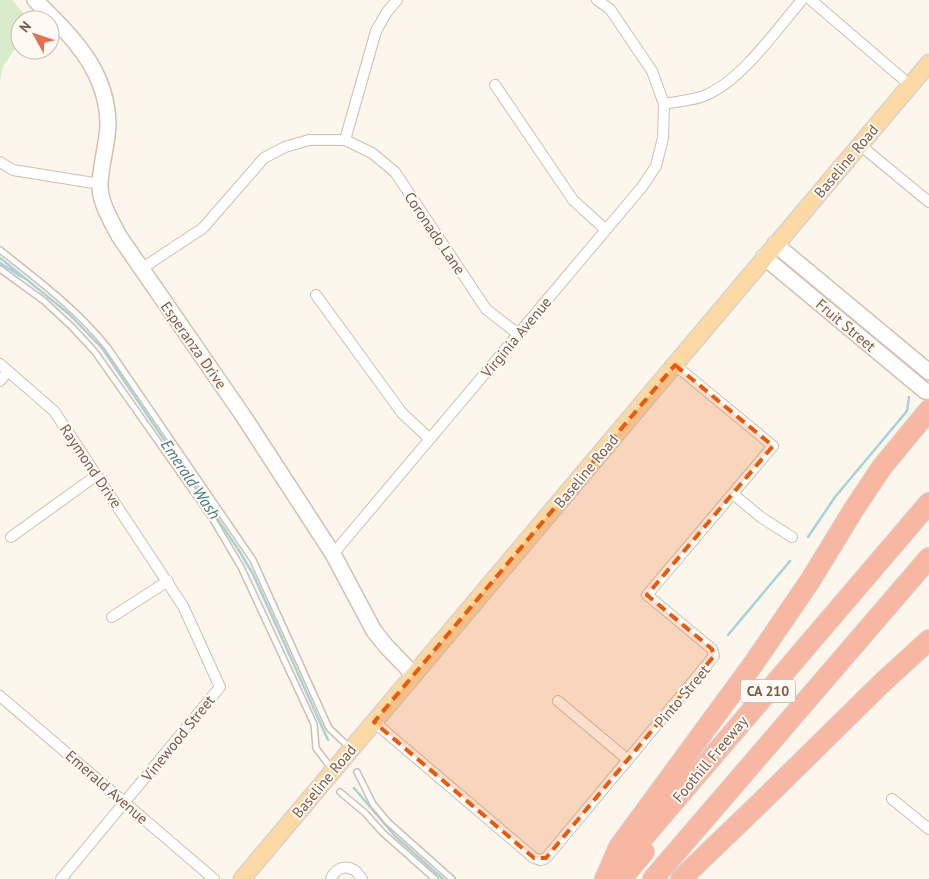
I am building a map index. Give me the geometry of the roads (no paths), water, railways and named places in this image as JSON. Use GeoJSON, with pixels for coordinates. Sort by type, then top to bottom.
{"type":"FeatureCollection","features":[{"type":"Feature","properties":{"kind":"highway"},"geometry":{"type":"LineString","coordinates":[[606,879],[619,847],[754,663],[810,581],[854,509],[882,468],[929,410]]}},
{"type":"Feature","properties":{"kind":"highway","name":"Foothill Freeway"},"geometry":{"type":"LineString","coordinates":[[606,879],[929,503]]}},
{"type":"Feature","properties":{"kind":"highway"},"geometry":{"type":"LineString","coordinates":[[621,879],[929,520]]}},
{"type":"Feature","properties":{"kind":"highway"},"geometry":{"type":"LineString","coordinates":[[653,879],[929,558]]}},
{"type":"Feature","properties":{"kind":"highway","name":"CA 210"},"geometry":{"type":"LineString","coordinates":[[670,879],[929,578]]}},
{"type":"Feature","properties":{"kind":"highway"},"geometry":{"type":"LineString","coordinates":[[681,879],[929,640]]}},
{"type":"Feature","properties":{"kind":"main road","name":"Esperanza Drive"},"geometry":{"type":"LineString","coordinates":[[35,0],[74,39],[88,57],[98,77],[105,101],[108,126],[100,184],[106,209],[120,236],[244,417],[333,554],[374,631],[414,675]]}},
{"type":"Feature","properties":{"kind":"main road","name":"Baseline Road"},"geometry":{"type":"LineString","coordinates":[[242,879],[929,63]]}},
{"type":"Feature","properties":{"kind":"main road","name":"Fruit Street"},"geometry":{"type":"LineString","coordinates":[[775,244],[929,372]]}},
{"type":"Feature","properties":{"kind":"main road","name":"Fruit Street"},"geometry":{"type":"LineString","coordinates":[[764,257],[925,391],[929,391]]}},
{"type":"Feature","properties":{"kind":"street"},"geometry":{"type":"LineString","coordinates":[[141,269],[203,228],[264,158],[285,147],[309,140],[345,140],[376,31],[387,12],[397,0]]}},
{"type":"Feature","properties":{"kind":"street"},"geometry":{"type":"LineString","coordinates":[[597,0],[610,9],[652,71],[664,104],[704,96],[724,86],[741,71],[802,0]]}},
{"type":"Feature","properties":{"kind":"street"},"geometry":{"type":"LineString","coordinates":[[810,0],[910,85]]}},
{"type":"Feature","properties":{"kind":"street"},"geometry":{"type":"LineString","coordinates":[[495,85],[573,200],[606,230]]}},
{"type":"Feature","properties":{"kind":"street","name":"Virginia Avenue"},"geometry":{"type":"LineString","coordinates":[[333,554],[642,188],[656,166],[663,138],[664,104]]}},
{"type":"Feature","properties":{"kind":"street","name":"Coronado Lane"},"geometry":{"type":"LineString","coordinates":[[345,140],[372,153],[394,172],[486,309],[518,334]]}},
{"type":"Feature","properties":{"kind":"street"},"geometry":{"type":"LineString","coordinates":[[860,145],[928,200]]}},
{"type":"Feature","properties":{"kind":"street"},"geometry":{"type":"LineString","coordinates":[[0,162],[13,170],[100,184]]}},
{"type":"Feature","properties":{"kind":"street"},"geometry":{"type":"LineString","coordinates":[[316,295],[402,414],[430,439]]}},
{"type":"Feature","properties":{"kind":"street","name":"Pinto Street"},"geometry":{"type":"LineString","coordinates":[[374,722],[534,858],[541,860],[546,858],[714,656],[712,649],[647,595],[774,446],[676,365]]}},
{"type":"Feature","properties":{"kind":"street"},"geometry":{"type":"LineString","coordinates":[[0,381],[4,368]]}},
{"type":"Feature","properties":{"kind":"street","name":"Raymond Drive"},"geometry":{"type":"LineString","coordinates":[[4,368],[54,411],[168,581]]}},
{"type":"Feature","properties":{"kind":"street"},"geometry":{"type":"LineString","coordinates":[[10,537],[97,475]]}},
{"type":"Feature","properties":{"kind":"street"},"geometry":{"type":"LineString","coordinates":[[733,494],[762,518],[792,537]]}},
{"type":"Feature","properties":{"kind":"street"},"geometry":{"type":"LineString","coordinates":[[112,616],[168,581]]}},
{"type":"Feature","properties":{"kind":"street","name":"Vinewood Street"},"geometry":{"type":"LineString","coordinates":[[60,879],[220,687],[183,606],[168,581]]}},
{"type":"Feature","properties":{"kind":"street","name":"Emerald Avenue"},"geometry":{"type":"LineString","coordinates":[[0,696],[214,879]]}},
{"type":"Feature","properties":{"kind":"street"},"geometry":{"type":"LineString","coordinates":[[558,701],[628,760]]}},
{"type":"Feature","properties":{"kind":"street"},"geometry":{"type":"LineString","coordinates":[[892,800],[929,829]]}},
{"type":"Feature","properties":{"kind":"street"},"geometry":{"type":"LineString","coordinates":[[331,879],[332,875],[340,868],[346,867],[354,870],[362,879]]}},
{"type":"Feature","properties":{"kind":"lane"},"geometry":{"type":"LineString","coordinates":[[0,250],[78,314],[108,348],[253,560],[329,728],[351,749]]}},
{"type":"Feature","properties":{"kind":"lane"},"geometry":{"type":"LineString","coordinates":[[0,269],[44,301],[72,326],[95,352],[212,518],[241,567],[314,724],[316,748],[333,770]]}},
{"type":"Feature","properties":{"kind":"lane"},"geometry":{"type":"LineString","coordinates":[[357,772],[373,804],[388,822],[452,879]]}},
{"type":"Feature","properties":{"kind":"lane"},"geometry":{"type":"LineString","coordinates":[[340,792],[435,879]]}},
{"type":"Feature","properties":{"kind":"waterway","name":"Emerald Wash"},"geometry":{"type":"LineString","coordinates":[[0,258],[69,314],[102,348],[253,574],[328,740]]}},
{"type":"Feature","properties":{"kind":"waterway","name":"Emerald Wash"},"geometry":{"type":"LineString","coordinates":[[0,263],[22,277]]}},
{"type":"Feature","properties":{"kind":"waterway"},"geometry":{"type":"LineString","coordinates":[[808,537],[835,497],[907,411],[909,397]]}},
{"type":"Feature","properties":{"kind":"waterway"},"geometry":{"type":"LineString","coordinates":[[728,635],[790,561]]}},
{"type":"Feature","properties":{"kind":"waterway","name":"Emerald Wash"},"geometry":{"type":"LineString","coordinates":[[354,788],[395,836],[443,879]]}}]}
